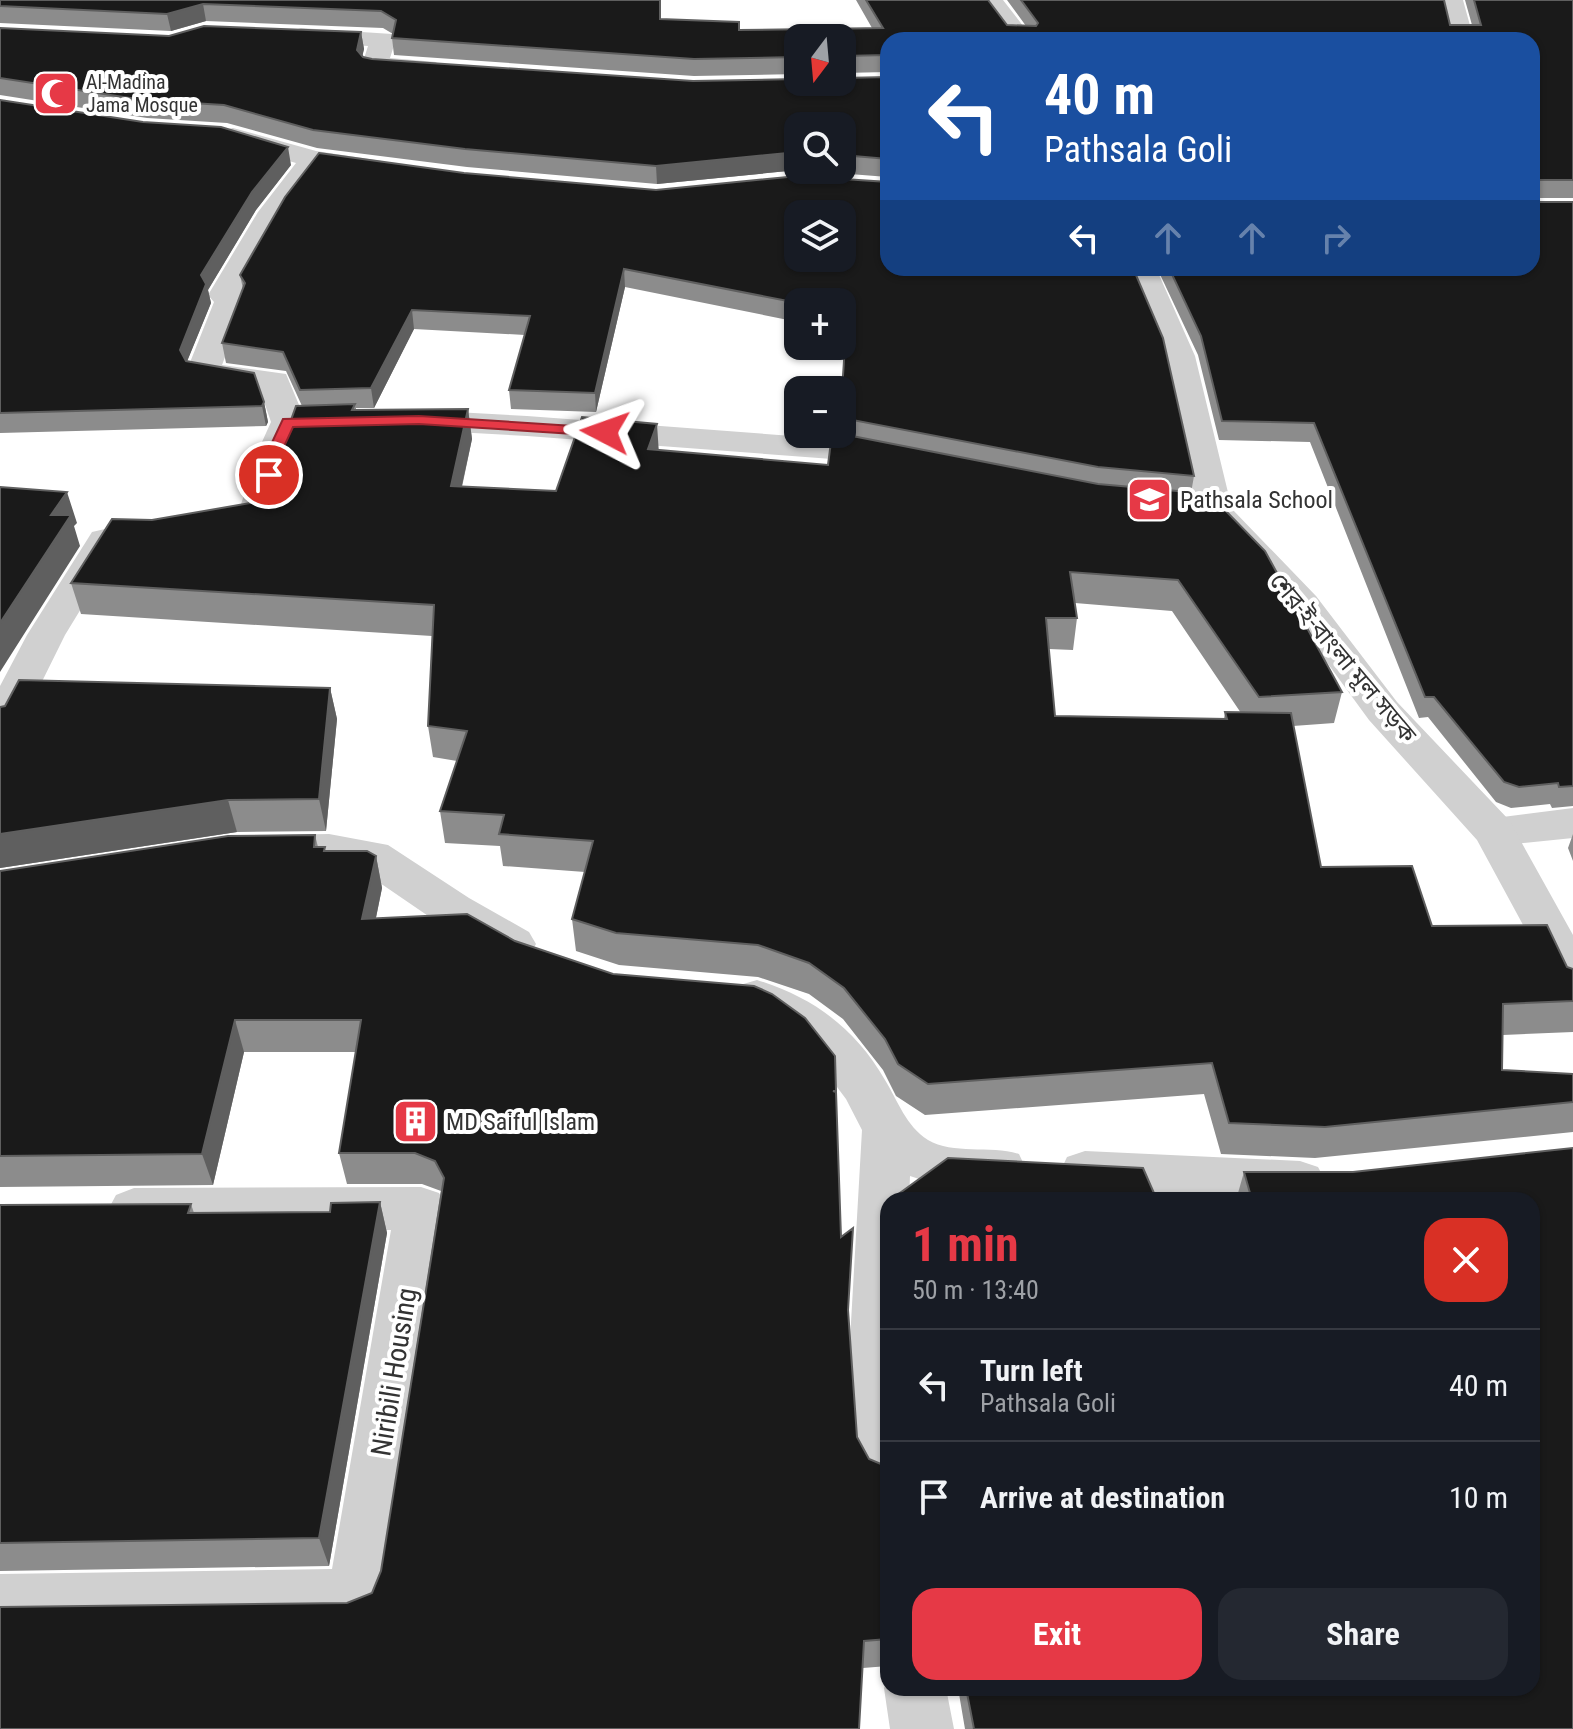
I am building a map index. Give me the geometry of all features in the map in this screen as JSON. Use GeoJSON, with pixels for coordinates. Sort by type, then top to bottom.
{"type":"FeatureCollection","features":[{"type":"Feature","properties":{"kind":"street"},"geometry":{"type":"LineString","coordinates":[[990,0],[1015,32]]}},
{"type":"Feature","properties":{"kind":"street"},"geometry":{"type":"LineString","coordinates":[[1451,0],[1459,32]]}},
{"type":"Feature","properties":{"kind":"street"},"geometry":{"type":"LineString","coordinates":[[275,35],[383,39],[375,65],[454,70]]}},
{"type":"Feature","properties":{"kind":"street"},"geometry":{"type":"LineString","coordinates":[[200,132],[227,134],[314,159],[399,171]]}},
{"type":"Feature","properties":{"kind":"street"},"geometry":{"type":"LineString","coordinates":[[176,534],[253,522],[274,453],[288,422],[274,381],[232,377],[203,370],[230,301],[224,295],[273,212],[314,159]]}},
{"type":"Feature","properties":{"kind":"street","name":"শের-ই-বাংলা মূল সড়ক"},"geometry":{"type":"LineString","coordinates":[[1144,276],[1179,356],[1200,510],[1303,604],[1383,711],[1494,831],[1545,923],[1573,985]]}},
{"type":"Feature","properties":{"kind":"street"},"geometry":{"type":"LineString","coordinates":[[288,422],[419,420],[527,426],[832,449],[917,466]]}},
{"type":"Feature","properties":{"kind":"street"},"geometry":{"type":"LineString","coordinates":[[0,726],[46,635],[108,536],[134,536]]}},
{"type":"Feature","properties":{"kind":"street"},"geometry":{"type":"LineString","coordinates":[[1494,831],[1573,823]]}},
{"type":"Feature","properties":{"kind":"street"},"geometry":{"type":"LineString","coordinates":[[222,852],[329,849],[373,856],[453,910],[550,962]]}},
{"type":"Feature","properties":{"kind":"street"},"geometry":{"type":"LineString","coordinates":[[714,993],[758,998],[791,1010],[824,1034],[864,1086],[886,1133],[920,1159],[952,1167],[1315,1182],[1345,1179]]}},
{"type":"Feature","properties":{"kind":"street"},"geometry":{"type":"LineString","coordinates":[[883,1192],[886,1133]]}},
{"type":"Feature","properties":{"kind":"street","name":"Niribili Housing"},"geometry":{"type":"LineString","coordinates":[[0,1603],[357,1598],[421,1208],[78,1211]]}},
{"type":"Feature","properties":{"kind":"street"},"geometry":{"type":"LineString","coordinates":[[880,1271],[877,1340],[880,1374]]}},
{"type":"Feature","properties":{"kind":"street"},"geometry":{"type":"LineString","coordinates":[[916,1696],[922,1729]]}},
{"type":"Feature","properties":{"kind":"building"},"geometry":{"type":"Polygon","coordinates":[[[0,0],[660,0],[660,19],[739,22],[739,30],[784,29],[784,57],[694,59],[392,38],[396,20],[381,11],[203,4],[167,14],[0,6],[0,0]]]}},
{"type":"Feature","properties":{"kind":"building"},"geometry":{"type":"Polygon","coordinates":[[[866,0],[988,0],[1007,25],[1036,26],[1038,23],[1021,0],[1444,0],[1450,25],[1481,25],[1474,0],[1573,0],[1573,180],[1540,180],[1540,32],[880,32],[880,55],[856,56],[856,28],[883,28],[866,0]]]}},
{"type":"Feature","properties":{"kind":"building"},"geometry":{"type":"Polygon","coordinates":[[[204,26],[361,32],[357,50],[363,57],[372,59],[693,81],[784,79],[784,96],[856,96],[856,78],[880,77],[880,158],[856,156],[856,112],[784,112],[784,153],[656,166],[465,149],[313,130],[224,105],[143,100],[0,78],[0,28],[169,36],[204,26]]]}},
{"type":"Feature","properties":{"kind":"building"},"geometry":{"type":"Polygon","coordinates":[[[0,100],[143,122],[221,127],[288,147],[252,192],[201,275],[206,284],[180,350],[186,361],[254,373],[264,402],[262,406],[0,413],[0,100]]]}},
{"type":"Feature","properties":{"kind":"building"},"geometry":{"type":"Polygon","coordinates":[[[319,153],[464,173],[656,190],[784,177],[784,184],[880,181],[880,276],[1136,276],[1163,338],[1194,476],[1098,467],[856,421],[856,376],[843,376],[844,360],[856,360],[856,288],[784,288],[784,300],[624,269],[595,393],[509,390],[530,316],[412,310],[371,388],[300,390],[283,352],[222,343],[245,283],[240,275],[285,197],[319,153]]]}},
{"type":"Feature","properties":{"kind":"building"},"geometry":{"type":"Polygon","coordinates":[[[1540,202],[1573,202],[1573,786],[1559,787],[1558,783],[1519,787],[1504,782],[1434,697],[1425,697],[1314,423],[1222,421],[1201,336],[1173,276],[1540,276],[1540,202]]]}},
{"type":"Feature","properties":{"kind":"building"},"geometry":{"type":"Polygon","coordinates":[[[355,404],[352,410],[468,409],[451,486],[556,491],[582,417],[657,424],[648,449],[828,465],[830,448],[856,448],[856,437],[1098,484],[1211,494],[1220,509],[1224,509],[1265,551],[1342,692],[1259,697],[1178,580],[1070,572],[1077,618],[1046,618],[1055,716],[1227,719],[1225,712],[1291,713],[1321,867],[1412,866],[1432,926],[1547,925],[1567,967],[1573,969],[1573,1001],[1503,1004],[1502,1070],[1573,1074],[1573,1102],[1325,1127],[1229,1123],[1212,1063],[928,1084],[898,1064],[885,1039],[844,988],[809,963],[758,945],[616,933],[572,919],[593,841],[499,834],[504,815],[440,811],[467,731],[428,726],[434,605],[71,583],[112,519],[152,520],[262,501],[296,406],[355,404]]]}},
{"type":"Feature","properties":{"kind":"building"},"geometry":{"type":"Polygon","coordinates":[[[0,487],[67,492],[51,515],[71,515],[0,623],[0,487]]]}},
{"type":"Feature","properties":{"kind":"building"},"geometry":{"type":"Polygon","coordinates":[[[19,680],[330,688],[319,799],[228,800],[0,834],[0,707],[5,706],[19,680]]]}},
{"type":"Feature","properties":{"kind":"building"},"geometry":{"type":"Polygon","coordinates":[[[315,835],[314,847],[325,847],[324,851],[367,851],[376,856],[362,919],[467,914],[515,941],[613,974],[754,986],[772,994],[805,1018],[835,1056],[836,1091],[833,1091],[836,1092],[841,1237],[853,1228],[848,1310],[857,1437],[869,1459],[880,1464],[880,1640],[864,1641],[859,1729],[0,1729],[0,1607],[347,1603],[372,1593],[381,1571],[444,1178],[435,1161],[415,1153],[339,1153],[361,1020],[235,1020],[202,1154],[0,1156],[0,871],[228,836],[315,835]]]}},
{"type":"Feature","properties":{"kind":"building"},"geometry":{"type":"Polygon","coordinates":[[[1573,1148],[1573,1729],[974,1729],[968,1696],[1540,1696],[1540,1192],[1250,1192],[1244,1172],[1353,1172],[1573,1148]]]}},
{"type":"Feature","properties":{"kind":"building"},"geometry":{"type":"Polygon","coordinates":[[[948,1158],[1143,1168],[1154,1192],[901,1192],[948,1158]]]}},
{"type":"Feature","properties":{"kind":"building"},"geometry":{"type":"Polygon","coordinates":[[[380,1202],[319,1538],[0,1543],[0,1205],[191,1204],[188,1213],[330,1212],[331,1203],[380,1202]]]}},
{"type":"Feature","properties":{"kind":"place","name":"Al-Madina Jama Mosque"},"geometry":{"type":"Point","coordinates":[55,93]}},
{"type":"Feature","properties":{"kind":"place","name":"Pathsala School"},"geometry":{"type":"Point","coordinates":[1149,500]}},
{"type":"Feature","properties":{"kind":"place","name":"MD Saiful Islam"},"geometry":{"type":"Point","coordinates":[415,1122]}},
{"type":"Feature","properties":{"kind":"route"},"geometry":{"type":"LineString","coordinates":[[269,475],[274,453],[288,422],[335,424],[419,420],[605,432]]}}]}
